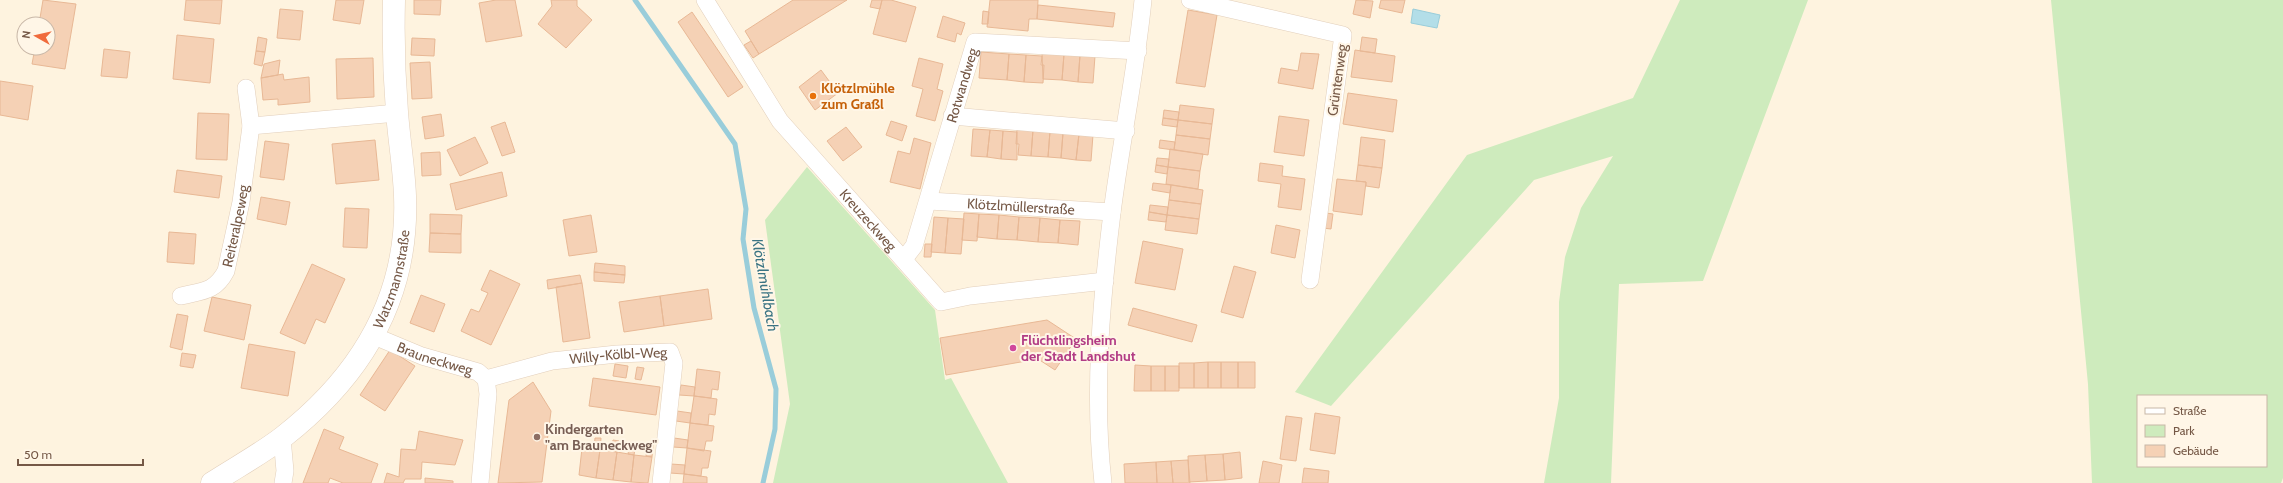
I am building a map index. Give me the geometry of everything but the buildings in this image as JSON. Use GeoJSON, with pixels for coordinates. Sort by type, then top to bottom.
{"type":"FeatureCollection","features":[{"type":"Feature","properties":{"kind":"street","name":"Watzmannstraße"},"geometry":{"type":"LineString","coordinates":[[212,483],[282,438],[306,418],[342,383],[374,336],[386,312],[401,267],[404,246],[405,198],[403,157],[397,114],[393,32],[394,0]]}},
{"type":"Feature","properties":{"kind":"street","name":"Kreuzeckweg"},"geometry":{"type":"LineString","coordinates":[[705,0],[780,121],[941,302],[991,294],[1105,281]]}},
{"type":"Feature","properties":{"kind":"street"},"geometry":{"type":"LineString","coordinates":[[1103,483],[1100,456],[1099,380],[1105,281],[1112,212],[1138,51],[1143,0]]}},
{"type":"Feature","properties":{"kind":"street","name":"Grüntenweg"},"geometry":{"type":"LineString","coordinates":[[1190,0],[1343,35],[1310,280]]}},
{"type":"Feature","properties":{"kind":"street","name":"Rotwandweg"},"geometry":{"type":"LineString","coordinates":[[904,259],[914,246],[929,201],[974,42],[1138,51]]}},
{"type":"Feature","properties":{"kind":"street","name":"Reiteralpeweg"},"geometry":{"type":"LineString","coordinates":[[181,296],[213,288],[221,281],[226,271],[241,202],[251,126],[246,88]]}},
{"type":"Feature","properties":{"kind":"street"},"geometry":{"type":"LineString","coordinates":[[251,126],[397,114]]}},
{"type":"Feature","properties":{"kind":"street"},"geometry":{"type":"LineString","coordinates":[[952,116],[1126,131]]}},
{"type":"Feature","properties":{"kind":"street","name":"Klötzlmüllerstraße"},"geometry":{"type":"LineString","coordinates":[[929,201],[1112,212]]}},
{"type":"Feature","properties":{"kind":"street","name":"Brauneckweg"},"geometry":{"type":"LineString","coordinates":[[374,336],[422,356],[472,370],[486,379],[489,386],[480,483]]}},
{"type":"Feature","properties":{"kind":"street","name":"Willy-Kölbl-Weg"},"geometry":{"type":"LineString","coordinates":[[486,379],[552,361],[617,354],[670,352],[674,363],[661,483]]}},
{"type":"Feature","properties":{"kind":"street"},"geometry":{"type":"LineString","coordinates":[[282,438],[285,471],[283,483]]}},
{"type":"Feature","properties":{"kind":"green space"},"geometry":{"type":"Polygon","coordinates":[[[1680,0],[1808,0],[1703,281],[1619,284],[1611,483],[1544,483],[1559,398],[1559,302],[1565,257],[1581,208],[1613,156],[1534,180],[1331,406],[1295,392],[1467,155],[1633,98],[1680,0]]]}},
{"type":"Feature","properties":{"kind":"green space"},"geometry":{"type":"Polygon","coordinates":[[[2051,0],[2283,0],[2283,478],[2281,483],[2092,483],[2088,384],[2051,0]]]}},
{"type":"Feature","properties":{"kind":"green space"},"geometry":{"type":"Polygon","coordinates":[[[807,167],[935,310],[945,380],[951,378],[1008,483],[773,483],[790,404],[765,220],[807,167]]]}},
{"type":"Feature","properties":{"kind":"water"},"geometry":{"type":"Polygon","coordinates":[[[1413,9],[1440,15],[1437,28],[1411,23],[1413,9]]]}},
{"type":"Feature","properties":{"kind":"waterway","name":"Klötzlmühlbach"},"geometry":{"type":"LineString","coordinates":[[635,0],[735,144],[746,209],[743,239],[754,308],[776,389],[775,429],[763,483]]}},
{"type":"Feature","properties":{"kind":"place","name":"Klötzlmühle zum Graßl"},"geometry":{"type":"Point","coordinates":[813,96]}},
{"type":"Feature","properties":{"kind":"place","name":"Flüchtlingsheim der Stadt Landshut"},"geometry":{"type":"Point","coordinates":[1013,348]}},
{"type":"Feature","properties":{"kind":"place","name":"Kindergarten \"am Brauneckweg\""},"geometry":{"type":"Point","coordinates":[537,437]}}]}
